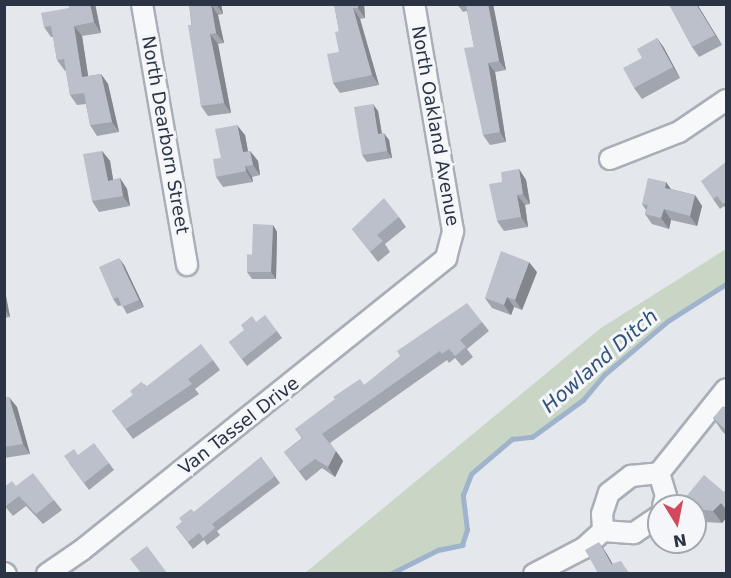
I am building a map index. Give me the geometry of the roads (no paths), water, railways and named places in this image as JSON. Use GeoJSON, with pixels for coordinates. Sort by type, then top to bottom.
{"type":"FeatureCollection","features":[{"type":"Feature","properties":{"kind":"street","name":"North Dearborn Street"},"geometry":{"type":"LineString","coordinates":[[142,4],[187,265]]}},
{"type":"Feature","properties":{"kind":"street","name":"North Oakland Avenue"},"geometry":{"type":"LineString","coordinates":[[414,4],[453,231],[446,258],[429,274]]}},
{"type":"Feature","properties":{"kind":"street"},"geometry":{"type":"LineString","coordinates":[[610,159],[671,136],[726,100]]}},
{"type":"Feature","properties":{"kind":"street","name":"Van Tassel Drive"},"geometry":{"type":"LineString","coordinates":[[47,573],[82,550],[429,274]]}},
{"type":"Feature","properties":{"kind":"street"},"geometry":{"type":"LineString","coordinates":[[603,531],[602,514],[609,493],[631,476],[659,473],[726,389]]}},
{"type":"Feature","properties":{"kind":"street"},"geometry":{"type":"LineString","coordinates":[[659,473],[665,494]]}},
{"type":"Feature","properties":{"kind":"street"},"geometry":{"type":"LineString","coordinates":[[534,573],[584,548],[603,531],[634,532],[647,524]]}},
{"type":"Feature","properties":{"kind":"waterway","name":"Howland Ditch"},"geometry":{"type":"LineString","coordinates":[[390,574],[438,550],[462,545],[467,530],[463,495],[471,474],[512,439],[532,437],[583,400],[604,375],[668,321],[726,284]]}}]}
